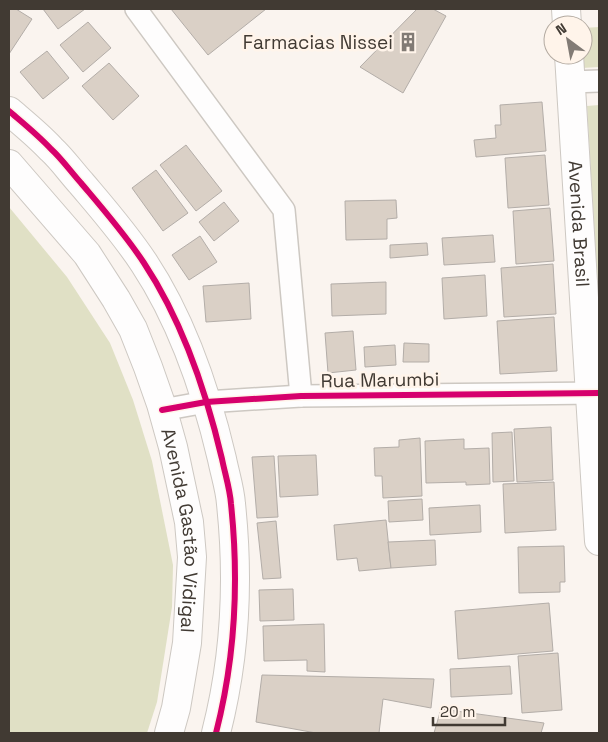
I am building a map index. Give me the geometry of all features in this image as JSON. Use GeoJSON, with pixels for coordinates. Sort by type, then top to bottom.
{"type":"FeatureCollection","features":[{"type":"Feature","properties":{"kind":"street"},"geometry":{"type":"LineString","coordinates":[[136,9],[284,210],[301,396]]}},
{"type":"Feature","properties":{"kind":"street","name":"Avenida Brasil"},"geometry":{"type":"LineString","coordinates":[[570,65],[594,393],[599,541]]}},
{"type":"Feature","properties":{"kind":"street"},"geometry":{"type":"LineString","coordinates":[[571,82],[599,80]]}},
{"type":"Feature","properties":{"kind":"street"},"geometry":{"type":"LineString","coordinates":[[9,111],[52,150],[119,227],[145,264],[167,302],[189,351],[206,402],[231,502],[235,578],[230,661],[225,699],[216,733]]}},
{"type":"Feature","properties":{"kind":"street","name":"Avenida Gastão Vidigal"},"geometry":{"type":"LineString","coordinates":[[9,164],[86,254],[133,329],[173,447],[190,522],[192,557],[187,643],[176,708],[169,733]]}},
{"type":"Feature","properties":{"kind":"street","name":"Rua Marumbi"},"geometry":{"type":"LineString","coordinates":[[162,410],[206,402],[301,396],[594,393]]}},
{"type":"Feature","properties":{"kind":"green space"},"geometry":{"type":"Polygon","coordinates":[[[593,27],[599,27],[599,67],[582,68],[582,65],[593,65],[593,27]]]}},
{"type":"Feature","properties":{"kind":"green space"},"geometry":{"type":"Polygon","coordinates":[[[599,105],[599,310],[587,106],[599,105]]]}},
{"type":"Feature","properties":{"kind":"green space"},"geometry":{"type":"Polygon","coordinates":[[[9,207],[67,277],[110,343],[133,400],[152,461],[173,565],[172,607],[157,702],[147,733],[9,733],[9,207]]]}},
{"type":"Feature","properties":{"kind":"building"},"geometry":{"type":"Polygon","coordinates":[[[9,9],[16,9],[32,19],[9,54],[9,9]]]}},
{"type":"Feature","properties":{"kind":"building"},"geometry":{"type":"Polygon","coordinates":[[[43,9],[85,9],[58,29],[43,9]]]}},
{"type":"Feature","properties":{"kind":"building"},"geometry":{"type":"Polygon","coordinates":[[[171,9],[266,9],[208,55],[171,9]]]}},
{"type":"Feature","properties":{"kind":"building","name":"Farmacias Nissei"},"geometry":{"type":"Polygon","coordinates":[[[417,9],[433,9],[446,16],[403,93],[360,67],[417,9]]]}},
{"type":"Feature","properties":{"kind":"building"},"geometry":{"type":"Polygon","coordinates":[[[88,22],[111,48],[83,72],[60,45],[88,22]]]}},
{"type":"Feature","properties":{"kind":"building"},"geometry":{"type":"Polygon","coordinates":[[[47,51],[69,78],[43,99],[20,72],[47,51]]]}},
{"type":"Feature","properties":{"kind":"building"},"geometry":{"type":"Polygon","coordinates":[[[109,63],[139,96],[113,120],[82,86],[109,63]]]}},
{"type":"Feature","properties":{"kind":"building"},"geometry":{"type":"Polygon","coordinates":[[[542,102],[546,151],[476,157],[474,140],[496,138],[495,125],[501,125],[500,105],[542,102]]]}},
{"type":"Feature","properties":{"kind":"building"},"geometry":{"type":"Polygon","coordinates":[[[186,145],[222,191],[196,211],[160,165],[186,145]]]}},
{"type":"Feature","properties":{"kind":"building"},"geometry":{"type":"Polygon","coordinates":[[[545,155],[549,205],[508,208],[505,158],[545,155]]]}},
{"type":"Feature","properties":{"kind":"building"},"geometry":{"type":"Polygon","coordinates":[[[156,170],[188,213],[163,231],[132,188],[156,170]]]}},
{"type":"Feature","properties":{"kind":"building"},"geometry":{"type":"Polygon","coordinates":[[[396,200],[397,218],[387,219],[387,239],[346,240],[345,201],[396,200]]]}},
{"type":"Feature","properties":{"kind":"building"},"geometry":{"type":"Polygon","coordinates":[[[224,202],[239,221],[214,241],[199,222],[224,202]]]}},
{"type":"Feature","properties":{"kind":"building"},"geometry":{"type":"Polygon","coordinates":[[[550,208],[554,261],[516,264],[513,211],[550,208]]]}},
{"type":"Feature","properties":{"kind":"building"},"geometry":{"type":"Polygon","coordinates":[[[493,235],[495,262],[444,265],[442,238],[493,235]]]}},
{"type":"Feature","properties":{"kind":"building"},"geometry":{"type":"Polygon","coordinates":[[[200,236],[217,262],[189,280],[172,255],[200,236]]]}},
{"type":"Feature","properties":{"kind":"building"},"geometry":{"type":"Polygon","coordinates":[[[427,243],[428,255],[390,258],[390,245],[427,243]]]}},
{"type":"Feature","properties":{"kind":"building"},"geometry":{"type":"Polygon","coordinates":[[[553,264],[556,314],[504,317],[501,268],[553,264]]]}},
{"type":"Feature","properties":{"kind":"building"},"geometry":{"type":"Polygon","coordinates":[[[485,275],[487,316],[444,319],[442,278],[485,275]]]}},
{"type":"Feature","properties":{"kind":"building"},"geometry":{"type":"Polygon","coordinates":[[[386,282],[386,314],[332,316],[331,284],[386,282]]]}},
{"type":"Feature","properties":{"kind":"building"},"geometry":{"type":"Polygon","coordinates":[[[249,283],[251,319],[206,322],[203,286],[249,283]]]}},
{"type":"Feature","properties":{"kind":"building"},"geometry":{"type":"Polygon","coordinates":[[[554,317],[557,371],[500,374],[497,321],[554,317]]]}},
{"type":"Feature","properties":{"kind":"building"},"geometry":{"type":"Polygon","coordinates":[[[353,331],[356,370],[328,373],[325,333],[353,331]]]}},
{"type":"Feature","properties":{"kind":"building"},"geometry":{"type":"Polygon","coordinates":[[[404,343],[429,344],[429,362],[403,362],[404,343]]]}},
{"type":"Feature","properties":{"kind":"building"},"geometry":{"type":"Polygon","coordinates":[[[395,345],[396,365],[365,367],[364,347],[395,345]]]}},
{"type":"Feature","properties":{"kind":"building"},"geometry":{"type":"Polygon","coordinates":[[[551,427],[553,480],[517,482],[514,429],[551,427]]]}},
{"type":"Feature","properties":{"kind":"building"},"geometry":{"type":"Polygon","coordinates":[[[512,432],[514,481],[493,482],[492,433],[512,432]]]}},
{"type":"Feature","properties":{"kind":"building"},"geometry":{"type":"Polygon","coordinates":[[[420,438],[422,496],[383,498],[382,476],[375,476],[374,448],[399,447],[399,440],[420,438]]]}},
{"type":"Feature","properties":{"kind":"building"},"geometry":{"type":"Polygon","coordinates":[[[464,439],[464,449],[489,448],[490,484],[466,485],[466,482],[426,483],[425,441],[464,439]]]}},
{"type":"Feature","properties":{"kind":"building"},"geometry":{"type":"Polygon","coordinates":[[[316,455],[318,495],[280,497],[278,456],[316,455]]]}},
{"type":"Feature","properties":{"kind":"building"},"geometry":{"type":"Polygon","coordinates":[[[274,456],[278,517],[257,518],[252,457],[274,456]]]}},
{"type":"Feature","properties":{"kind":"building"},"geometry":{"type":"Polygon","coordinates":[[[554,482],[556,530],[505,533],[503,484],[554,482]]]}},
{"type":"Feature","properties":{"kind":"building"},"geometry":{"type":"Polygon","coordinates":[[[422,499],[423,520],[389,522],[388,501],[422,499]]]}},
{"type":"Feature","properties":{"kind":"building"},"geometry":{"type":"Polygon","coordinates":[[[480,505],[481,532],[430,535],[429,508],[480,505]]]}},
{"type":"Feature","properties":{"kind":"building"},"geometry":{"type":"Polygon","coordinates":[[[386,520],[391,568],[359,571],[357,558],[337,560],[334,525],[386,520]]]}},
{"type":"Feature","properties":{"kind":"building"},"geometry":{"type":"Polygon","coordinates":[[[276,521],[281,578],[263,579],[257,523],[276,521]]]}},
{"type":"Feature","properties":{"kind":"building"},"geometry":{"type":"Polygon","coordinates":[[[435,540],[436,565],[391,568],[388,542],[435,540]]]}},
{"type":"Feature","properties":{"kind":"building"},"geometry":{"type":"Polygon","coordinates":[[[564,546],[565,582],[560,582],[560,592],[519,593],[518,547],[564,546]]]}},
{"type":"Feature","properties":{"kind":"building"},"geometry":{"type":"Polygon","coordinates":[[[293,589],[294,620],[260,621],[259,590],[293,589]]]}},
{"type":"Feature","properties":{"kind":"building"},"geometry":{"type":"Polygon","coordinates":[[[549,603],[553,651],[458,659],[455,611],[549,603]]]}},
{"type":"Feature","properties":{"kind":"building"},"geometry":{"type":"Polygon","coordinates":[[[324,624],[325,672],[307,671],[307,660],[264,661],[263,626],[324,624]]]}},
{"type":"Feature","properties":{"kind":"building"},"geometry":{"type":"Polygon","coordinates":[[[558,653],[562,710],[522,713],[518,656],[558,653]]]}},
{"type":"Feature","properties":{"kind":"building"},"geometry":{"type":"Polygon","coordinates":[[[510,666],[512,694],[451,697],[450,669],[510,666]]]}},
{"type":"Feature","properties":{"kind":"building"},"geometry":{"type":"Polygon","coordinates":[[[262,675],[434,679],[431,708],[383,699],[379,733],[316,733],[256,722],[262,675]]]}},
{"type":"Feature","properties":{"kind":"building"},"geometry":{"type":"Polygon","coordinates":[[[441,709],[544,723],[541,733],[434,733],[441,709]]]}},
{"type":"Feature","properties":{"kind":"cycle path"},"geometry":{"type":"LineString","coordinates":[[9,111],[59,157],[137,252],[158,286],[182,333],[201,383],[216,433],[230,493],[235,561],[234,619],[231,648],[216,733]]}},
{"type":"Feature","properties":{"kind":"cycle path"},"geometry":{"type":"LineString","coordinates":[[162,410],[206,402],[301,396],[599,393]]}},
{"type":"Feature","properties":{"kind":"place","name":"Farmacias Nissei"},"geometry":{"type":"Point","coordinates":[408,42]}}]}
